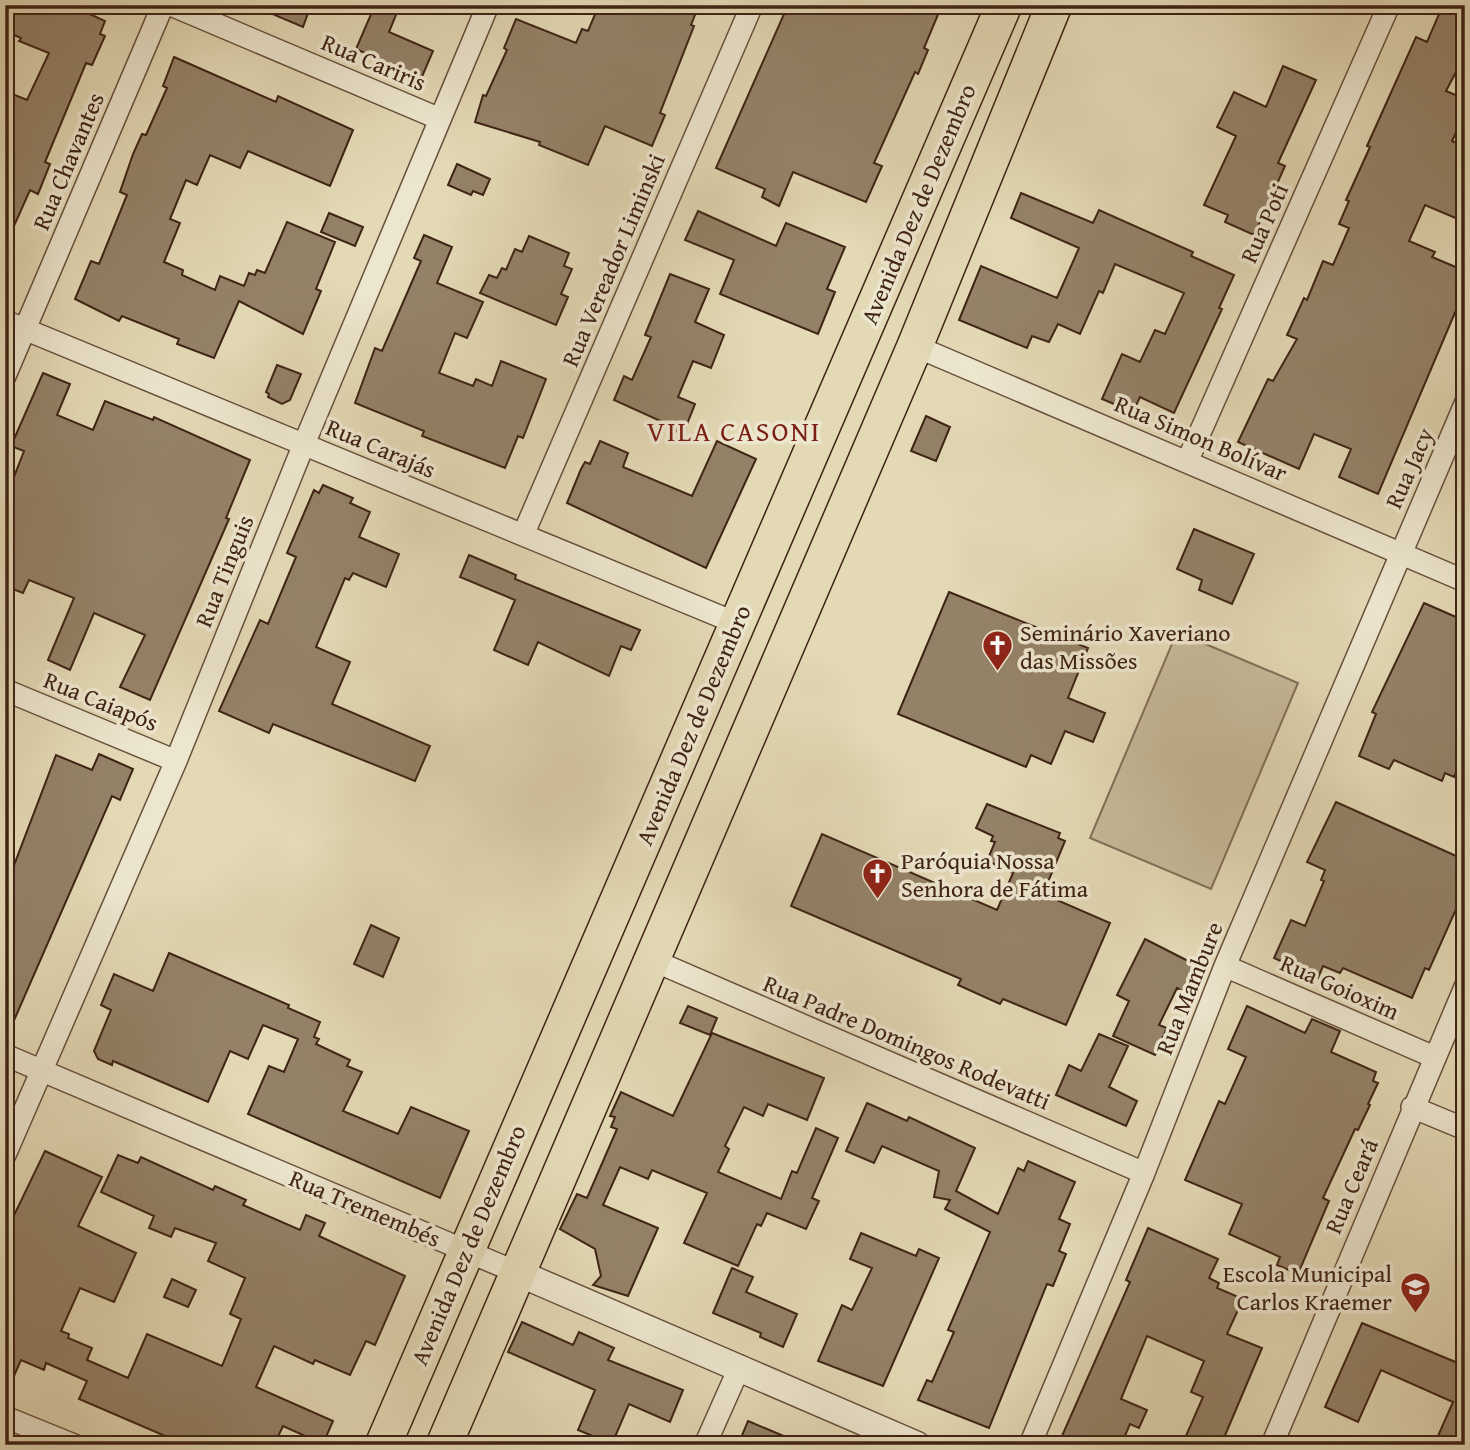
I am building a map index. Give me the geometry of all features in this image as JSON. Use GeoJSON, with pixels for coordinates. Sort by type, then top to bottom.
{"type":"FeatureCollection","features":[{"type":"Feature","properties":{"kind":"highway","name":"Avenida Dez de Dezembro"},"geometry":{"type":"LineString","coordinates":[[383,1445],[1004,5]]}},
{"type":"Feature","properties":{"kind":"highway","name":"Avenida Dez de Dezembro"},"geometry":{"type":"LineString","coordinates":[[444,1445],[650,959],[915,346],[1054,5]]}},
{"type":"Feature","properties":{"kind":"street","name":"Rua Chavantes"},"geometry":{"type":"LineString","coordinates":[[5,376],[163,5]]}},
{"type":"Feature","properties":{"kind":"street","name":"Rua Cariris"},"geometry":{"type":"LineString","coordinates":[[171,5],[440,119]]}},
{"type":"Feature","properties":{"kind":"street","name":"Rua Tinguis"},"geometry":{"type":"LineString","coordinates":[[5,1155],[176,761],[304,444],[488,5]]}},
{"type":"Feature","properties":{"kind":"street","name":"Rua Vereador Liminski"},"geometry":{"type":"LineString","coordinates":[[523,535],[752,5]]}},
{"type":"Feature","properties":{"kind":"street","name":"Rua Poti"},"geometry":{"type":"LineString","coordinates":[[1187,461],[1389,5]]}},
{"type":"Feature","properties":{"kind":"street","name":"Rua Carajás"},"geometry":{"type":"LineString","coordinates":[[5,321],[736,623]]}},
{"type":"Feature","properties":{"kind":"street","name":"Rua Simon Bolívar"},"geometry":{"type":"LineString","coordinates":[[915,346],[1401,551],[1465,581]]}},
{"type":"Feature","properties":{"kind":"street","name":"Rua Jacy"},"geometry":{"type":"LineString","coordinates":[[1401,551],[1465,404]]}},
{"type":"Feature","properties":{"kind":"street","name":"Rua Mambure"},"geometry":{"type":"LineString","coordinates":[[1030,1445],[1144,1173],[1225,966],[1401,551]]}},
{"type":"Feature","properties":{"kind":"street","name":"Rua Caiapós"},"geometry":{"type":"LineString","coordinates":[[5,690],[176,761]]}},
{"type":"Feature","properties":{"kind":"street","name":"Rua Padre Domingos Rodevatti"},"geometry":{"type":"LineString","coordinates":[[650,959],[1144,1173]]}},
{"type":"Feature","properties":{"kind":"street","name":"Rua Goioxim"},"geometry":{"type":"LineString","coordinates":[[1225,966],[1434,1057]]}},
{"type":"Feature","properties":{"kind":"street","name":"Rua Ceará"},"geometry":{"type":"LineString","coordinates":[[1272,1445],[1412,1107],[1465,987]]}},
{"type":"Feature","properties":{"kind":"street","name":"Rua Tremembés"},"geometry":{"type":"LineString","coordinates":[[5,1055],[740,1366],[917,1445]]}},
{"type":"Feature","properties":{"kind":"street"},"geometry":{"type":"LineString","coordinates":[[1412,1107],[1465,1129]]}},
{"type":"Feature","properties":{"kind":"street"},"geometry":{"type":"LineString","coordinates":[[705,1445],[740,1366]]}},
{"type":"Feature","properties":{"kind":"street"},"geometry":{"type":"LineString","coordinates":[[5,1418],[74,1445]]}},
{"type":"Feature","properties":{"kind":"shaded area"},"geometry":{"type":"Polygon","coordinates":[[[1177,632],[1298,683],[1211,889],[1090,838],[1177,632]]]}},
{"type":"Feature","properties":{"kind":"building"},"geometry":{"type":"Polygon","coordinates":[[[5,5],[70,5],[105,21],[100,34],[105,36],[92,65],[86,63],[45,162],[50,164],[38,194],[30,190],[5,246],[5,91],[27,100],[49,53],[19,41],[21,38],[5,31],[5,5]]]}},
{"type":"Feature","properties":{"kind":"building"},"geometry":{"type":"Polygon","coordinates":[[[251,5],[311,5],[303,27],[251,5]]]}},
{"type":"Feature","properties":{"kind":"building"},"geometry":{"type":"Polygon","coordinates":[[[375,5],[400,5],[389,32],[433,51],[421,79],[356,49],[375,5]]]}},
{"type":"Feature","properties":{"kind":"building"},"geometry":{"type":"Polygon","coordinates":[[[599,5],[699,5],[691,25],[694,26],[660,113],[665,115],[652,146],[605,126],[588,165],[539,145],[540,142],[475,122],[483,95],[486,96],[507,50],[504,48],[516,19],[576,43],[582,29],[588,31],[599,5]]]}},
{"type":"Feature","properties":{"kind":"building"},"geometry":{"type":"Polygon","coordinates":[[[788,5],[942,5],[924,48],[928,50],[918,74],[915,72],[874,163],[882,166],[866,202],[793,172],[779,206],[762,197],[765,189],[716,168],[788,5]]]}},
{"type":"Feature","properties":{"kind":"building"},"geometry":{"type":"Polygon","coordinates":[[[1443,5],[1465,5],[1465,55],[1446,91],[1465,99],[1465,113],[1452,141],[1465,147],[1465,171],[1456,191],[1465,195],[1465,222],[1425,205],[1409,241],[1435,252],[1432,257],[1465,271],[1465,289],[1378,494],[1339,477],[1351,449],[1314,434],[1299,469],[1238,442],[1268,379],[1273,381],[1297,339],[1287,335],[1304,298],[1307,300],[1323,261],[1333,265],[1349,228],[1339,224],[1349,201],[1346,200],[1416,37],[1427,42],[1443,5]]]}},
{"type":"Feature","properties":{"kind":"building"},"geometry":{"type":"Polygon","coordinates":[[[174,57],[276,102],[278,96],[353,130],[330,186],[248,151],[240,168],[210,155],[197,185],[186,180],[170,219],[180,223],[164,262],[183,270],[182,275],[215,290],[220,276],[244,286],[249,273],[255,275],[257,270],[265,273],[287,222],[335,242],[316,289],[321,291],[303,334],[239,301],[214,358],[177,344],[179,339],[122,316],[119,321],[75,299],[91,261],[99,264],[127,195],[120,192],[133,154],[142,134],[146,135],[167,88],[163,86],[174,57]]]}},
{"type":"Feature","properties":{"kind":"building"},"geometry":{"type":"Polygon","coordinates":[[[1283,66],[1316,80],[1278,163],[1285,166],[1254,235],[1225,222],[1228,215],[1204,205],[1236,136],[1217,127],[1234,92],[1266,107],[1283,66]]]}},
{"type":"Feature","properties":{"kind":"building"},"geometry":{"type":"Polygon","coordinates":[[[457,164],[490,179],[483,195],[473,191],[471,195],[448,185],[457,164]]]}},
{"type":"Feature","properties":{"kind":"building"},"geometry":{"type":"Polygon","coordinates":[[[1021,193],[1093,223],[1099,210],[1193,252],[1191,256],[1234,275],[1219,308],[1222,309],[1174,413],[1140,397],[1133,412],[1102,399],[1122,354],[1140,362],[1155,330],[1165,334],[1184,293],[1115,264],[1103,293],[1099,291],[1080,334],[1058,324],[1049,342],[1032,336],[1027,348],[959,320],[981,266],[1057,298],[1079,248],[1011,218],[1021,193]]]}},
{"type":"Feature","properties":{"kind":"building"},"geometry":{"type":"Polygon","coordinates":[[[698,211],[776,246],[786,223],[845,247],[827,289],[835,292],[818,334],[720,294],[734,260],[685,240],[698,211]]]}},
{"type":"Feature","properties":{"kind":"building"},"geometry":{"type":"Polygon","coordinates":[[[329,213],[363,227],[355,246],[321,232],[329,213]]]}},
{"type":"Feature","properties":{"kind":"building"},"geometry":{"type":"Polygon","coordinates":[[[424,235],[452,247],[437,283],[483,302],[467,338],[455,333],[439,373],[473,386],[476,379],[492,386],[501,361],[546,379],[523,438],[518,436],[505,468],[422,436],[424,431],[355,403],[375,348],[382,351],[421,261],[414,258],[424,235]]]}},
{"type":"Feature","properties":{"kind":"building"},"geometry":{"type":"Polygon","coordinates":[[[529,236],[569,253],[564,266],[572,269],[561,294],[568,297],[556,325],[480,293],[489,275],[497,278],[502,268],[506,270],[515,249],[522,252],[529,236]]]}},
{"type":"Feature","properties":{"kind":"building"},"geometry":{"type":"Polygon","coordinates":[[[670,274],[709,289],[695,322],[724,335],[711,368],[693,361],[678,397],[695,404],[683,434],[614,400],[624,376],[632,380],[651,337],[645,335],[670,274]]]}},
{"type":"Feature","properties":{"kind":"building"},"geometry":{"type":"Polygon","coordinates":[[[277,365],[301,374],[290,400],[282,404],[268,397],[266,392],[277,365]]]}},
{"type":"Feature","properties":{"kind":"building"},"geometry":{"type":"Polygon","coordinates":[[[43,373],[70,384],[57,415],[93,430],[105,401],[153,420],[154,417],[250,460],[226,518],[229,519],[150,700],[120,687],[145,635],[94,613],[70,670],[48,660],[74,598],[29,580],[23,593],[5,586],[5,486],[10,487],[24,451],[11,446],[43,373]]]}},
{"type":"Feature","properties":{"kind":"building"},"geometry":{"type":"Polygon","coordinates":[[[926,416],[950,427],[936,461],[911,451],[926,416]]]}},
{"type":"Feature","properties":{"kind":"building"},"geometry":{"type":"Polygon","coordinates":[[[600,441],[628,453],[623,467],[692,496],[717,441],[756,459],[706,568],[567,503],[581,469],[585,462],[590,464],[600,441]]]}},
{"type":"Feature","properties":{"kind":"building"},"geometry":{"type":"Polygon","coordinates":[[[323,485],[353,498],[350,503],[370,512],[359,537],[399,554],[386,587],[353,573],[349,580],[345,578],[316,647],[350,662],[332,704],[430,746],[415,781],[273,724],[269,733],[219,711],[260,620],[268,624],[296,557],[287,553],[314,490],[319,493],[323,485]]]}},
{"type":"Feature","properties":{"kind":"building"},"geometry":{"type":"Polygon","coordinates":[[[1194,529],[1254,554],[1232,604],[1199,590],[1202,580],[1177,569],[1194,529]]]}},
{"type":"Feature","properties":{"kind":"building"},"geometry":{"type":"Polygon","coordinates":[[[469,555],[516,575],[515,579],[640,630],[631,650],[621,646],[609,676],[538,642],[528,665],[494,650],[515,600],[460,577],[469,555]]]}},
{"type":"Feature","properties":{"kind":"building","name":"Seminário Xaveriano das Missões"},"geometry":{"type":"Polygon","coordinates":[[[949,592],[1088,648],[1068,698],[1105,713],[1093,742],[1065,731],[1051,764],[1031,755],[1026,767],[898,714],[949,592]]]}},
{"type":"Feature","properties":{"kind":"building"},"geometry":{"type":"Polygon","coordinates":[[[1424,603],[1465,621],[1465,752],[1454,777],[1445,773],[1442,781],[1394,760],[1389,769],[1359,756],[1376,714],[1372,712],[1424,603]]]}},
{"type":"Feature","properties":{"kind":"building"},"geometry":{"type":"Polygon","coordinates":[[[99,754],[133,769],[120,800],[112,796],[5,1041],[5,889],[56,755],[92,770],[99,754]]]}},
{"type":"Feature","properties":{"kind":"building"},"geometry":{"type":"Polygon","coordinates":[[[1336,802],[1465,860],[1465,889],[1429,970],[1425,968],[1412,998],[1343,968],[1340,973],[1323,966],[1318,978],[1274,958],[1291,920],[1305,926],[1324,881],[1321,880],[1325,870],[1307,862],[1336,802]]]}},
{"type":"Feature","properties":{"kind":"building"},"geometry":{"type":"Polygon","coordinates":[[[987,804],[1060,833],[1058,838],[1065,841],[1043,894],[1110,923],[1066,1025],[1003,999],[1000,1004],[958,985],[961,979],[791,906],[822,834],[997,910],[1013,873],[987,861],[995,842],[991,841],[993,836],[976,828],[987,804]]]}},
{"type":"Feature","properties":{"kind":"building"},"geometry":{"type":"Polygon","coordinates":[[[371,925],[399,938],[383,977],[354,964],[371,925]]]}},
{"type":"Feature","properties":{"kind":"building"},"geometry":{"type":"Polygon","coordinates":[[[1145,939],[1196,965],[1182,991],[1177,988],[1159,1025],[1167,1028],[1155,1055],[1113,1036],[1129,1001],[1117,995],[1145,939]]]}},
{"type":"Feature","properties":{"kind":"building"},"geometry":{"type":"Polygon","coordinates":[[[169,953],[289,1005],[288,1008],[320,1022],[314,1037],[319,1039],[316,1044],[350,1060],[347,1066],[362,1072],[343,1111],[398,1134],[411,1107],[469,1131],[440,1198],[248,1114],[269,1066],[284,1072],[298,1039],[263,1025],[248,1059],[230,1051],[208,1102],[113,1061],[112,1065],[98,1059],[94,1051],[111,1010],[101,1005],[114,974],[153,991],[169,953]]]}},
{"type":"Feature","properties":{"kind":"building"},"geometry":{"type":"Polygon","coordinates":[[[688,1006],[717,1018],[710,1035],[680,1023],[688,1006]]]}},
{"type":"Feature","properties":{"kind":"building"},"geometry":{"type":"Polygon","coordinates":[[[1247,1006],[1305,1033],[1312,1019],[1340,1031],[1331,1052],[1376,1072],[1373,1081],[1378,1083],[1368,1104],[1370,1105],[1358,1130],[1355,1129],[1323,1198],[1329,1201],[1298,1274],[1277,1265],[1280,1257],[1229,1234],[1242,1204],[1185,1180],[1219,1101],[1225,1104],[1246,1057],[1228,1049],[1247,1006]]]}},
{"type":"Feature","properties":{"kind":"building"},"geometry":{"type":"Polygon","coordinates":[[[712,1033],[824,1078],[807,1120],[768,1104],[763,1116],[744,1107],[725,1146],[729,1149],[718,1172],[781,1199],[792,1171],[797,1173],[816,1128],[838,1138],[812,1198],[819,1201],[806,1229],[767,1213],[761,1226],[757,1224],[738,1266],[684,1243],[707,1193],[652,1170],[648,1179],[620,1167],[603,1205],[658,1228],[628,1296],[593,1285],[601,1276],[595,1249],[560,1229],[577,1194],[587,1198],[617,1129],[611,1127],[615,1117],[610,1116],[621,1092],[673,1116],[712,1033]]]}},
{"type":"Feature","properties":{"kind":"building"},"geometry":{"type":"Polygon","coordinates":[[[1099,1034],[1128,1046],[1109,1087],[1137,1101],[1126,1126],[1056,1095],[1069,1065],[1081,1071],[1099,1034]]]}},
{"type":"Feature","properties":{"kind":"building"},"geometry":{"type":"Polygon","coordinates":[[[867,1103],[907,1121],[909,1117],[975,1148],[956,1191],[998,1214],[1018,1168],[1024,1171],[1028,1161],[1075,1182],[1059,1219],[1070,1224],[1059,1251],[1066,1254],[1053,1286],[1047,1284],[989,1428],[918,1400],[927,1380],[932,1382],[954,1332],[948,1330],[990,1232],[945,1209],[950,1200],[934,1197],[939,1171],[882,1146],[874,1163],[846,1151],[867,1103]]]}},
{"type":"Feature","properties":{"kind":"building"},"geometry":{"type":"Polygon","coordinates":[[[45,1151],[102,1177],[78,1226],[136,1253],[114,1302],[80,1288],[61,1331],[69,1334],[68,1338],[92,1348],[87,1360],[128,1378],[147,1334],[222,1366],[241,1319],[230,1314],[245,1278],[208,1261],[216,1243],[175,1228],[171,1237],[149,1228],[154,1216],[101,1192],[118,1155],[138,1163],[141,1157],[213,1190],[215,1186],[246,1200],[243,1205],[300,1230],[306,1215],[325,1223],[319,1236],[405,1276],[375,1345],[366,1341],[350,1375],[315,1360],[313,1364],[274,1346],[256,1387],[333,1421],[323,1444],[283,1426],[274,1445],[186,1445],[79,1399],[87,1381],[46,1363],[44,1370],[21,1360],[5,1396],[5,1234],[45,1151]]]}},
{"type":"Feature","properties":{"kind":"building"},"geometry":{"type":"Polygon","coordinates":[[[1148,1228],[1218,1259],[1209,1278],[1219,1283],[1217,1288],[1243,1299],[1227,1334],[1262,1348],[1221,1445],[1182,1445],[1203,1397],[1191,1392],[1204,1361],[1147,1336],[1121,1399],[1147,1410],[1139,1428],[1130,1424],[1121,1445],[1058,1445],[1130,1282],[1126,1280],[1148,1228]]]}},
{"type":"Feature","properties":{"kind":"building"},"geometry":{"type":"Polygon","coordinates":[[[861,1233],[916,1256],[919,1249],[939,1258],[883,1386],[818,1361],[842,1305],[852,1310],[872,1268],[850,1259],[861,1233]]]}},
{"type":"Feature","properties":{"kind":"building"},"geometry":{"type":"Polygon","coordinates":[[[732,1268],[753,1277],[746,1292],[797,1314],[783,1347],[760,1337],[761,1333],[713,1313],[732,1268]]]}},
{"type":"Feature","properties":{"kind":"building"},"geometry":{"type":"Polygon","coordinates":[[[172,1279],[196,1290],[188,1307],[164,1297],[172,1279]]]}},
{"type":"Feature","properties":{"kind":"building"},"geometry":{"type":"Polygon","coordinates":[[[522,1322],[573,1345],[579,1332],[614,1348],[608,1360],[683,1390],[670,1422],[629,1404],[612,1444],[578,1430],[595,1390],[508,1352],[522,1322]]]}},
{"type":"Feature","properties":{"kind":"building"},"geometry":{"type":"Polygon","coordinates":[[[1362,1323],[1465,1366],[1465,1445],[1434,1445],[1453,1402],[1381,1370],[1358,1422],[1325,1407],[1362,1323]]]}},
{"type":"Feature","properties":{"kind":"building"},"geometry":{"type":"Polygon","coordinates":[[[748,1421],[805,1445],[738,1445],[748,1421]]]}},
{"type":"Feature","properties":{"kind":"place","name":"Seminário Xaveriano das Missões"},"geometry":{"type":"Point","coordinates":[997,673]}},
{"type":"Feature","properties":{"kind":"place","name":"Paróquia Nossa Senhora de Fátima"},"geometry":{"type":"Point","coordinates":[878,901]}},
{"type":"Feature","properties":{"kind":"place","name":"Escola Municipal Carlos Kraemer"},"geometry":{"type":"Point","coordinates":[1415,1314]}},
{"type":"Feature","properties":{"kind":"district","name":"VILA CASONI"},"geometry":{"type":"Point","coordinates":[734,430]}}]}
